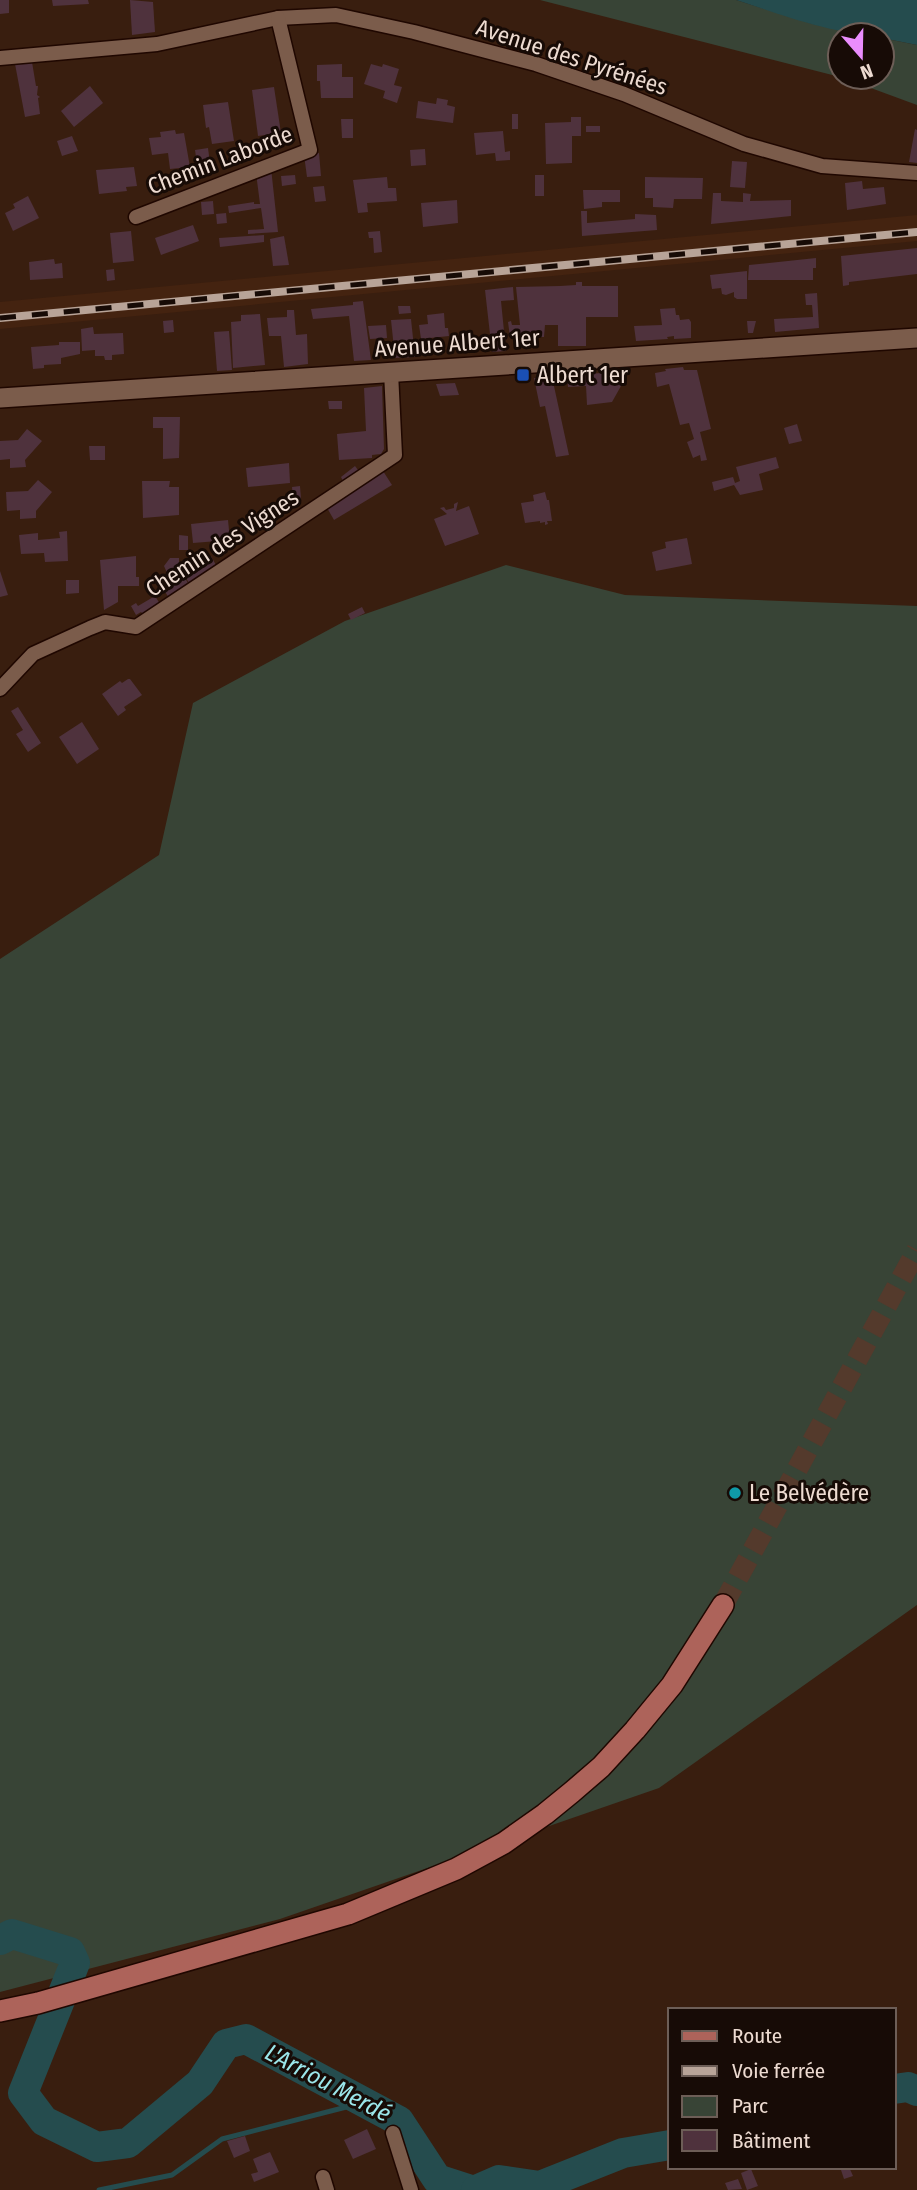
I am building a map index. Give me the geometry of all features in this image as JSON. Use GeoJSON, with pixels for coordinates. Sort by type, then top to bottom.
{"type":"FeatureCollection","features":[{"type":"Feature","properties":{"kind":"main road","name":"Avenue Albert 1er"},"geometry":{"type":"LineString","coordinates":[[0,398],[917,338]]}},
{"type":"Feature","properties":{"kind":"main road"},"geometry":{"type":"LineString","coordinates":[[0,2011],[38,2003],[348,1914],[444,1874],[504,1843],[572,1792],[635,1730],[672,1685],[723,1605]]}},
{"type":"Feature","properties":{"kind":"street","name":"Avenue des Pyrénées"},"geometry":{"type":"LineString","coordinates":[[0,58],[157,44],[278,18],[336,15],[536,64],[624,94],[744,144],[821,166],[917,173]]}},
{"type":"Feature","properties":{"kind":"street","name":"Chemin Laborde"},"geometry":{"type":"LineString","coordinates":[[136,217],[310,150],[278,18]]}},
{"type":"Feature","properties":{"kind":"street","name":"Chemin des Vignes"},"geometry":{"type":"LineString","coordinates":[[0,689],[33,654],[105,622],[136,626],[395,455],[391,372]]}},
{"type":"Feature","properties":{"kind":"street"},"geometry":{"type":"LineString","coordinates":[[393,2133],[411,2190]]}},
{"type":"Feature","properties":{"kind":"shaded area"},"geometry":{"type":"Polygon","coordinates":[[[917,215],[917,241],[0,329],[0,302],[917,215]]]}},
{"type":"Feature","properties":{"kind":"green space"},"geometry":{"type":"Polygon","coordinates":[[[540,0],[736,0],[826,27],[826,73],[540,0]]]}},
{"type":"Feature","properties":{"kind":"green space"},"geometry":{"type":"Polygon","coordinates":[[[896,41],[917,45],[917,105],[879,91],[896,91],[896,41]]]}},
{"type":"Feature","properties":{"kind":"green space"},"geometry":{"type":"Polygon","coordinates":[[[506,565],[625,595],[917,606],[917,1605],[659,1788],[280,1919],[0,1992],[0,959],[159,855],[193,703],[345,621],[506,565]]]}},
{"type":"Feature","properties":{"kind":"water"},"geometry":{"type":"Polygon","coordinates":[[[736,0],[917,0],[917,45],[896,41],[896,21],[826,21],[826,28],[736,0]]]}},
{"type":"Feature","properties":{"kind":"building"},"geometry":{"type":"Polygon","coordinates":[[[0,0],[9,0],[9,13],[0,14],[0,0]]]}},
{"type":"Feature","properties":{"kind":"building"},"geometry":{"type":"Polygon","coordinates":[[[52,0],[88,0],[89,4],[53,6],[52,0]]]}},
{"type":"Feature","properties":{"kind":"building"},"geometry":{"type":"Polygon","coordinates":[[[130,0],[153,2],[155,32],[132,35],[130,0]]]}},
{"type":"Feature","properties":{"kind":"building"},"geometry":{"type":"Polygon","coordinates":[[[32,62],[38,86],[37,95],[40,97],[40,114],[25,117],[15,64],[32,62]]]}},
{"type":"Feature","properties":{"kind":"building"},"geometry":{"type":"Polygon","coordinates":[[[342,64],[342,77],[353,77],[353,98],[321,98],[317,65],[342,64]]]}},
{"type":"Feature","properties":{"kind":"building"},"geometry":{"type":"Polygon","coordinates":[[[371,64],[382,67],[383,64],[399,69],[394,85],[402,87],[397,103],[383,98],[385,91],[364,84],[371,64]]]}},
{"type":"Feature","properties":{"kind":"building"},"geometry":{"type":"Polygon","coordinates":[[[90,86],[103,103],[74,127],[61,111],[90,86]]]}},
{"type":"Feature","properties":{"kind":"building"},"geometry":{"type":"Polygon","coordinates":[[[274,87],[281,133],[258,136],[252,90],[274,87]]]}},
{"type":"Feature","properties":{"kind":"building"},"geometry":{"type":"Polygon","coordinates":[[[437,98],[448,100],[447,105],[455,107],[453,123],[416,118],[418,101],[436,104],[437,98]]]}},
{"type":"Feature","properties":{"kind":"building"},"geometry":{"type":"Polygon","coordinates":[[[228,102],[234,141],[212,144],[209,127],[206,128],[203,105],[228,102]]]}},
{"type":"Feature","properties":{"kind":"building"},"geometry":{"type":"Polygon","coordinates":[[[512,114],[518,114],[518,129],[512,129],[512,114]]]}},
{"type":"Feature","properties":{"kind":"building"},"geometry":{"type":"Polygon","coordinates":[[[571,117],[581,117],[581,136],[572,136],[572,163],[546,164],[545,123],[571,122],[571,117]]]}},
{"type":"Feature","properties":{"kind":"building"},"geometry":{"type":"Polygon","coordinates":[[[341,119],[353,119],[353,138],[342,138],[341,119]]]}},
{"type":"Feature","properties":{"kind":"building"},"geometry":{"type":"Polygon","coordinates":[[[586,126],[600,126],[600,132],[586,132],[586,126]]]}},
{"type":"Feature","properties":{"kind":"building"},"geometry":{"type":"Polygon","coordinates":[[[915,129],[917,130],[917,163],[909,162],[915,129]]]}},
{"type":"Feature","properties":{"kind":"building"},"geometry":{"type":"Polygon","coordinates":[[[175,130],[176,134],[184,133],[190,167],[170,169],[168,153],[152,155],[149,138],[161,137],[160,132],[175,130]]]}},
{"type":"Feature","properties":{"kind":"building"},"geometry":{"type":"Polygon","coordinates":[[[503,131],[505,152],[510,151],[510,160],[496,161],[495,153],[476,155],[474,133],[503,131]]]}},
{"type":"Feature","properties":{"kind":"building"},"geometry":{"type":"Polygon","coordinates":[[[72,136],[78,151],[62,156],[57,141],[72,136]]]}},
{"type":"Feature","properties":{"kind":"building"},"geometry":{"type":"Polygon","coordinates":[[[208,148],[210,163],[197,164],[195,150],[208,148]]]}},
{"type":"Feature","properties":{"kind":"building"},"geometry":{"type":"Polygon","coordinates":[[[425,149],[426,165],[411,166],[410,150],[425,149]]]}},
{"type":"Feature","properties":{"kind":"building"},"geometry":{"type":"Polygon","coordinates":[[[319,153],[321,176],[307,177],[304,155],[319,153]]]}},
{"type":"Feature","properties":{"kind":"building"},"geometry":{"type":"Polygon","coordinates":[[[732,161],[747,162],[745,188],[730,187],[732,161]]]}},
{"type":"Feature","properties":{"kind":"building"},"geometry":{"type":"Polygon","coordinates":[[[134,167],[137,186],[126,187],[127,191],[99,194],[96,170],[134,167]]]}},
{"type":"Feature","properties":{"kind":"building"},"geometry":{"type":"Polygon","coordinates":[[[271,168],[278,232],[248,234],[248,230],[264,229],[261,208],[229,213],[228,206],[254,202],[260,204],[256,173],[271,168]]]}},
{"type":"Feature","properties":{"kind":"building"},"geometry":{"type":"Polygon","coordinates":[[[295,175],[296,184],[282,186],[281,176],[295,175]]]}},
{"type":"Feature","properties":{"kind":"building"},"geometry":{"type":"Polygon","coordinates":[[[535,175],[544,175],[544,196],[535,196],[535,175]]]}},
{"type":"Feature","properties":{"kind":"building"},"geometry":{"type":"Polygon","coordinates":[[[387,177],[388,188],[396,188],[397,201],[367,203],[368,212],[358,213],[353,180],[387,177]]]}},
{"type":"Feature","properties":{"kind":"building"},"geometry":{"type":"Polygon","coordinates":[[[645,177],[703,178],[702,199],[674,199],[673,208],[653,207],[653,198],[645,198],[645,177]]]}},
{"type":"Feature","properties":{"kind":"building"},"geometry":{"type":"Polygon","coordinates":[[[862,181],[863,189],[884,187],[886,204],[847,210],[845,183],[862,181]]]}},
{"type":"Feature","properties":{"kind":"building"},"geometry":{"type":"Polygon","coordinates":[[[324,186],[326,201],[315,202],[313,187],[324,186]]]}},
{"type":"Feature","properties":{"kind":"building"},"geometry":{"type":"Polygon","coordinates":[[[583,190],[620,190],[620,202],[602,202],[602,207],[584,209],[583,190]]]}},
{"type":"Feature","properties":{"kind":"building"},"geometry":{"type":"Polygon","coordinates":[[[713,193],[721,193],[721,201],[743,202],[743,193],[751,194],[750,201],[791,200],[791,216],[711,224],[713,193]]]}},
{"type":"Feature","properties":{"kind":"building"},"geometry":{"type":"Polygon","coordinates":[[[28,196],[39,218],[13,231],[5,213],[15,208],[13,204],[28,196]]]}},
{"type":"Feature","properties":{"kind":"building"},"geometry":{"type":"Polygon","coordinates":[[[457,200],[458,223],[423,227],[421,203],[457,200]]]}},
{"type":"Feature","properties":{"kind":"building"},"geometry":{"type":"Polygon","coordinates":[[[213,201],[214,214],[202,215],[201,202],[213,201]]]}},
{"type":"Feature","properties":{"kind":"building"},"geometry":{"type":"Polygon","coordinates":[[[581,211],[587,211],[587,223],[635,219],[635,214],[656,215],[657,230],[582,236],[581,211]]]}},
{"type":"Feature","properties":{"kind":"building"},"geometry":{"type":"Polygon","coordinates":[[[226,213],[227,223],[217,224],[216,214],[226,213]]]}},
{"type":"Feature","properties":{"kind":"building"},"geometry":{"type":"Polygon","coordinates":[[[193,225],[199,241],[161,255],[155,238],[193,225]]]}},
{"type":"Feature","properties":{"kind":"building"},"geometry":{"type":"Polygon","coordinates":[[[131,231],[134,261],[113,263],[110,233],[131,231]]]}},
{"type":"Feature","properties":{"kind":"building"},"geometry":{"type":"Polygon","coordinates":[[[380,231],[382,252],[374,253],[373,238],[369,238],[368,232],[380,231]]]}},
{"type":"Feature","properties":{"kind":"building"},"geometry":{"type":"Polygon","coordinates":[[[264,235],[264,242],[220,247],[219,238],[264,235]]]}},
{"type":"Feature","properties":{"kind":"building"},"geometry":{"type":"Polygon","coordinates":[[[284,236],[289,265],[273,266],[270,239],[284,236]]]}},
{"type":"Feature","properties":{"kind":"building"},"geometry":{"type":"Polygon","coordinates":[[[917,248],[917,274],[849,282],[849,285],[843,286],[841,256],[917,248]]]}},
{"type":"Feature","properties":{"kind":"building"},"geometry":{"type":"Polygon","coordinates":[[[816,258],[813,280],[748,280],[749,265],[816,258]]]}},
{"type":"Feature","properties":{"kind":"building"},"geometry":{"type":"Polygon","coordinates":[[[54,259],[55,264],[62,263],[63,278],[30,280],[29,262],[54,259]]]}},
{"type":"Feature","properties":{"kind":"building"},"geometry":{"type":"Polygon","coordinates":[[[114,269],[115,280],[107,281],[106,270],[114,269]]]}},
{"type":"Feature","properties":{"kind":"building"},"geometry":{"type":"Polygon","coordinates":[[[747,271],[747,299],[737,299],[734,292],[722,294],[721,288],[712,289],[710,275],[747,271]]]}},
{"type":"Feature","properties":{"kind":"building"},"geometry":{"type":"Polygon","coordinates":[[[576,282],[582,282],[582,286],[618,286],[618,317],[586,317],[586,346],[558,346],[558,325],[545,325],[544,337],[510,337],[508,322],[520,325],[516,287],[576,285],[576,282]]]}},
{"type":"Feature","properties":{"kind":"building"},"geometry":{"type":"Polygon","coordinates":[[[513,287],[514,300],[501,301],[506,351],[492,352],[485,290],[513,287]]]}},
{"type":"Feature","properties":{"kind":"building"},"geometry":{"type":"Polygon","coordinates":[[[817,293],[819,328],[775,332],[774,319],[813,317],[812,305],[806,305],[805,294],[817,293]]]}},
{"type":"Feature","properties":{"kind":"building"},"geometry":{"type":"Polygon","coordinates":[[[363,301],[371,360],[354,361],[349,316],[313,319],[311,309],[353,305],[353,302],[363,301]]]}},
{"type":"Feature","properties":{"kind":"building"},"geometry":{"type":"Polygon","coordinates":[[[398,306],[410,306],[411,313],[399,314],[398,306]]]}},
{"type":"Feature","properties":{"kind":"building"},"geometry":{"type":"Polygon","coordinates":[[[675,308],[680,320],[689,319],[691,322],[691,338],[674,339],[674,336],[667,337],[668,339],[636,341],[634,326],[662,325],[660,309],[675,308]]]}},
{"type":"Feature","properties":{"kind":"building"},"geometry":{"type":"Polygon","coordinates":[[[287,310],[294,310],[296,335],[307,334],[308,364],[284,367],[281,336],[269,336],[267,318],[287,317],[287,310]]]}},
{"type":"Feature","properties":{"kind":"building"},"geometry":{"type":"Polygon","coordinates":[[[444,313],[445,328],[448,328],[449,336],[421,339],[419,325],[428,324],[427,315],[444,313]]]}},
{"type":"Feature","properties":{"kind":"building"},"geometry":{"type":"Polygon","coordinates":[[[260,314],[265,365],[233,368],[231,322],[241,321],[241,315],[260,314]]]}},
{"type":"Feature","properties":{"kind":"building"},"geometry":{"type":"Polygon","coordinates":[[[411,319],[415,357],[395,358],[391,320],[411,319]]]}},
{"type":"Feature","properties":{"kind":"building"},"geometry":{"type":"Polygon","coordinates":[[[173,320],[174,332],[164,333],[163,321],[173,320]]]}},
{"type":"Feature","properties":{"kind":"building"},"geometry":{"type":"Polygon","coordinates":[[[747,321],[756,321],[753,333],[748,333],[747,321]]]}},
{"type":"Feature","properties":{"kind":"building"},"geometry":{"type":"Polygon","coordinates":[[[386,325],[387,338],[370,339],[368,326],[386,325]]]}},
{"type":"Feature","properties":{"kind":"building"},"geometry":{"type":"Polygon","coordinates":[[[93,327],[94,334],[123,333],[124,354],[112,355],[112,360],[105,360],[104,356],[95,356],[95,350],[82,351],[81,329],[93,327]]]}},
{"type":"Feature","properties":{"kind":"building"},"geometry":{"type":"Polygon","coordinates":[[[229,331],[232,370],[217,371],[214,332],[229,331]]]}},
{"type":"Feature","properties":{"kind":"building"},"geometry":{"type":"Polygon","coordinates":[[[59,342],[80,342],[80,354],[61,358],[61,364],[33,369],[31,347],[59,345],[59,342]]]}},
{"type":"Feature","properties":{"kind":"building"},"geometry":{"type":"Polygon","coordinates":[[[683,367],[684,370],[697,370],[711,429],[700,432],[707,460],[701,461],[700,455],[693,458],[687,442],[694,439],[689,423],[680,425],[669,384],[657,387],[655,373],[683,367]]]}},
{"type":"Feature","properties":{"kind":"building"},"geometry":{"type":"Polygon","coordinates":[[[620,372],[621,386],[612,402],[587,405],[586,386],[568,387],[567,375],[620,372]]]}},
{"type":"Feature","properties":{"kind":"building"},"geometry":{"type":"Polygon","coordinates":[[[552,377],[569,455],[556,457],[545,406],[540,407],[534,378],[552,377]]]}},
{"type":"Feature","properties":{"kind":"building"},"geometry":{"type":"Polygon","coordinates":[[[455,383],[459,395],[440,396],[436,384],[455,383]]]}},
{"type":"Feature","properties":{"kind":"building"},"geometry":{"type":"Polygon","coordinates":[[[382,386],[384,449],[381,454],[372,455],[372,458],[339,460],[337,434],[366,431],[364,388],[382,386]]]}},
{"type":"Feature","properties":{"kind":"building"},"geometry":{"type":"Polygon","coordinates":[[[328,401],[342,401],[342,409],[329,409],[328,401]]]}},
{"type":"Feature","properties":{"kind":"building"},"geometry":{"type":"Polygon","coordinates":[[[153,417],[180,417],[179,458],[163,459],[163,428],[153,428],[153,417]]]}},
{"type":"Feature","properties":{"kind":"building"},"geometry":{"type":"Polygon","coordinates":[[[797,424],[802,441],[789,444],[784,428],[797,424]]]}},
{"type":"Feature","properties":{"kind":"building"},"geometry":{"type":"Polygon","coordinates":[[[27,429],[42,441],[25,460],[26,467],[10,468],[10,459],[0,460],[0,441],[18,440],[27,429]]]}},
{"type":"Feature","properties":{"kind":"building"},"geometry":{"type":"Polygon","coordinates":[[[89,446],[105,446],[105,460],[90,460],[89,446]]]}},
{"type":"Feature","properties":{"kind":"building"},"geometry":{"type":"Polygon","coordinates":[[[776,457],[779,468],[759,474],[763,490],[740,495],[734,485],[714,491],[712,482],[733,477],[735,483],[740,481],[736,467],[776,457]]]}},
{"type":"Feature","properties":{"kind":"building"},"geometry":{"type":"Polygon","coordinates":[[[289,463],[290,483],[248,487],[246,468],[289,463]]]}},
{"type":"Feature","properties":{"kind":"building"},"geometry":{"type":"Polygon","coordinates":[[[355,466],[358,470],[343,481],[341,477],[355,466]]]}},
{"type":"Feature","properties":{"kind":"building"},"geometry":{"type":"Polygon","coordinates":[[[383,471],[392,485],[334,520],[326,506],[383,471]]]}},
{"type":"Feature","properties":{"kind":"building"},"geometry":{"type":"Polygon","coordinates":[[[38,480],[52,492],[36,511],[36,518],[20,519],[20,510],[7,511],[6,492],[28,491],[38,480]]]}},
{"type":"Feature","properties":{"kind":"building"},"geometry":{"type":"Polygon","coordinates":[[[142,481],[170,481],[169,487],[179,487],[179,515],[143,518],[142,481]]]}},
{"type":"Feature","properties":{"kind":"building"},"geometry":{"type":"Polygon","coordinates":[[[300,486],[301,499],[293,499],[292,487],[300,486]]]}},
{"type":"Feature","properties":{"kind":"building"},"geometry":{"type":"Polygon","coordinates":[[[545,492],[552,521],[547,521],[548,524],[545,525],[545,522],[540,521],[525,523],[521,503],[534,501],[533,495],[545,492]]]}},
{"type":"Feature","properties":{"kind":"building"},"geometry":{"type":"Polygon","coordinates":[[[458,502],[456,511],[469,506],[479,534],[445,546],[434,519],[447,514],[440,508],[454,508],[454,504],[458,502]]]}},
{"type":"Feature","properties":{"kind":"building"},"geometry":{"type":"Polygon","coordinates":[[[228,520],[230,540],[193,543],[191,524],[228,520]]]}},
{"type":"Feature","properties":{"kind":"building"},"geometry":{"type":"Polygon","coordinates":[[[67,531],[68,561],[45,562],[44,553],[21,554],[19,535],[38,533],[38,540],[60,538],[59,532],[67,531]]]}},
{"type":"Feature","properties":{"kind":"building"},"geometry":{"type":"Polygon","coordinates":[[[179,535],[188,536],[188,550],[179,550],[179,535]]]}},
{"type":"Feature","properties":{"kind":"building"},"geometry":{"type":"Polygon","coordinates":[[[687,538],[692,564],[656,571],[652,552],[666,548],[665,542],[687,538]]]}},
{"type":"Feature","properties":{"kind":"building"},"geometry":{"type":"Polygon","coordinates":[[[136,556],[139,586],[118,586],[118,602],[104,610],[100,560],[136,556]]]}},
{"type":"Feature","properties":{"kind":"building"},"geometry":{"type":"Polygon","coordinates":[[[211,556],[217,567],[189,583],[183,573],[211,556]]]}},
{"type":"Feature","properties":{"kind":"building"},"geometry":{"type":"Polygon","coordinates":[[[170,558],[179,558],[179,569],[190,586],[169,598],[158,581],[168,575],[164,566],[170,558]]]}},
{"type":"Feature","properties":{"kind":"building"},"geometry":{"type":"Polygon","coordinates":[[[0,571],[8,595],[0,597],[0,571]]]}},
{"type":"Feature","properties":{"kind":"building"},"geometry":{"type":"Polygon","coordinates":[[[66,580],[79,580],[79,593],[66,594],[66,580]]]}},
{"type":"Feature","properties":{"kind":"building"},"geometry":{"type":"Polygon","coordinates":[[[155,596],[160,604],[136,615],[131,606],[136,603],[138,606],[155,596]]]}},
{"type":"Feature","properties":{"kind":"building"},"geometry":{"type":"Polygon","coordinates":[[[362,607],[365,613],[351,620],[348,614],[362,607]]]}},
{"type":"Feature","properties":{"kind":"building"},"geometry":{"type":"Polygon","coordinates":[[[128,679],[142,695],[124,707],[126,710],[118,716],[102,694],[120,681],[122,683],[128,679]]]}},
{"type":"Feature","properties":{"kind":"building"},"geometry":{"type":"Polygon","coordinates":[[[18,707],[41,743],[28,752],[16,734],[23,730],[11,711],[18,707]]]}},
{"type":"Feature","properties":{"kind":"building"},"geometry":{"type":"Polygon","coordinates":[[[82,722],[99,749],[77,764],[59,737],[82,722]]]}},
{"type":"Feature","properties":{"kind":"building"},"geometry":{"type":"Polygon","coordinates":[[[367,2129],[376,2149],[353,2159],[344,2140],[367,2129]]]}},
{"type":"Feature","properties":{"kind":"building"},"geometry":{"type":"Polygon","coordinates":[[[245,2136],[250,2151],[234,2158],[227,2141],[245,2136]]]}},
{"type":"Feature","properties":{"kind":"building"},"geometry":{"type":"Polygon","coordinates":[[[270,2152],[279,2172],[254,2182],[251,2174],[258,2172],[253,2159],[270,2152]]]}},
{"type":"Feature","properties":{"kind":"building"},"geometry":{"type":"Polygon","coordinates":[[[751,2169],[758,2186],[747,2190],[741,2173],[751,2169]]]}},
{"type":"Feature","properties":{"kind":"building"},"geometry":{"type":"Polygon","coordinates":[[[841,2169],[850,2169],[853,2176],[844,2179],[841,2169]]]}},
{"type":"Feature","properties":{"kind":"building"},"geometry":{"type":"Polygon","coordinates":[[[738,2179],[742,2189],[728,2190],[725,2183],[738,2179]]]}},
{"type":"Feature","properties":{"kind":"waterway","name":"L'Arriou Merdé"},"geometry":{"type":"LineString","coordinates":[[0,1940],[12,1934],[70,1952],[75,1963],[23,2093],[44,2121],[97,2147],[128,2143],[200,2083],[226,2044],[246,2039],[399,2121],[437,2179],[471,2190]]}},
{"type":"Feature","properties":{"kind":"waterway","name":"L'Arriou Merdé"},"geometry":{"type":"LineString","coordinates":[[896,2089],[908,2087],[917,2091]]}},
{"type":"Feature","properties":{"kind":"waterway"},"geometry":{"type":"LineString","coordinates":[[99,2190],[172,2175],[222,2139],[362,2103]]}},
{"type":"Feature","properties":{"kind":"waterway","name":"L'Arriou Merdé"},"geometry":{"type":"LineString","coordinates":[[476,2190],[499,2180],[540,2186],[623,2153],[668,2145]]}},
{"type":"Feature","properties":{"kind":"tunnel"},"geometry":{"type":"LineString","coordinates":[[723,1605],[917,1250]]}},
{"type":"Feature","properties":{"kind":"railway"},"geometry":{"type":"LineString","coordinates":[[0,318],[917,232]]}},
{"type":"Feature","properties":{"kind":"place","name":"Albert 1er"},"geometry":{"type":"Point","coordinates":[523,375]}},
{"type":"Feature","properties":{"kind":"place","name":"Le Belvédère"},"geometry":{"type":"Point","coordinates":[735,1493]}}]}
